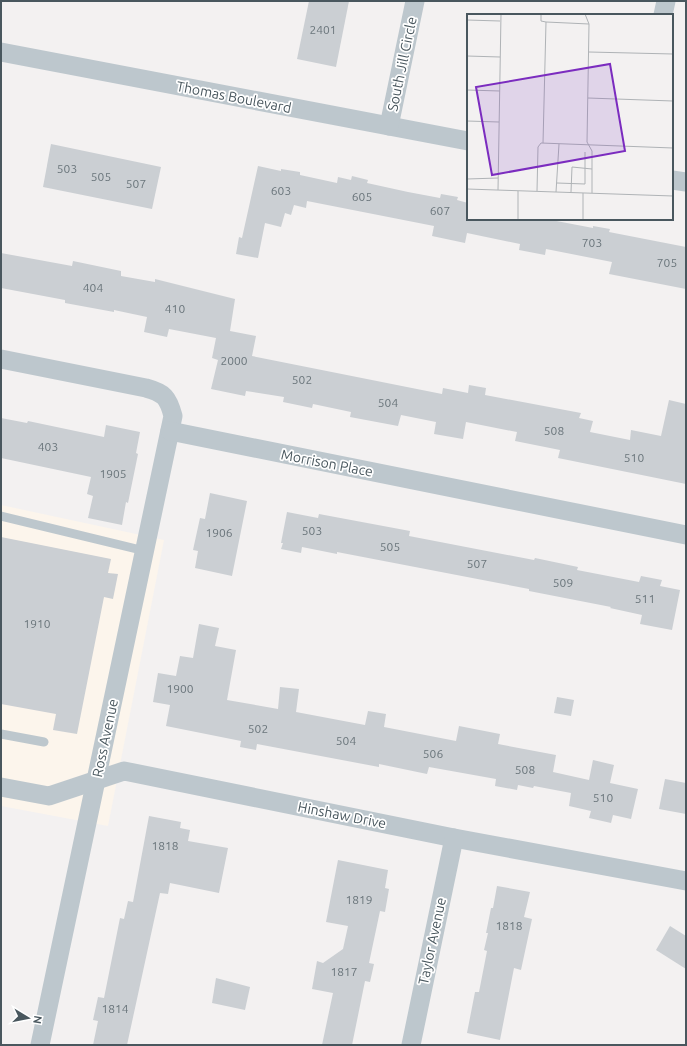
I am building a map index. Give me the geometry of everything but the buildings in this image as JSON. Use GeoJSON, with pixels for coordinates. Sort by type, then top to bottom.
{"type":"FeatureCollection","features":[{"type":"Feature","properties":{"kind":"street","name":"South Jill Circle"},"geometry":{"type":"LineString","coordinates":[[389,126],[415,1]]}},
{"type":"Feature","properties":{"kind":"street"},"geometry":{"type":"LineString","coordinates":[[662,14],[666,1]]}},
{"type":"Feature","properties":{"kind":"street","name":"Thomas Boulevard"},"geometry":{"type":"LineString","coordinates":[[1,52],[467,141]]}},
{"type":"Feature","properties":{"kind":"street"},"geometry":{"type":"LineString","coordinates":[[673,180],[686,182]]}},
{"type":"Feature","properties":{"kind":"street"},"geometry":{"type":"LineString","coordinates":[[1,359],[146,388],[159,392],[169,401],[173,416],[170,431]]}},
{"type":"Feature","properties":{"kind":"street","name":"Morrison Place"},"geometry":{"type":"LineString","coordinates":[[170,431],[686,535]]}},
{"type":"Feature","properties":{"kind":"street","name":"Ross Avenue"},"geometry":{"type":"LineString","coordinates":[[40,1045],[170,431]]}},
{"type":"Feature","properties":{"kind":"street","name":"Hinshaw Drive"},"geometry":{"type":"LineString","coordinates":[[1,787],[49,796],[124,771],[454,838],[686,881]]}},
{"type":"Feature","properties":{"kind":"street","name":"Taylor Avenue"},"geometry":{"type":"LineString","coordinates":[[410,1045],[454,838]]}},
{"type":"Feature","properties":{"kind":"lane"},"geometry":{"type":"LineString","coordinates":[[1,516],[145,550]]}},
{"type":"Feature","properties":{"kind":"lane"},"geometry":{"type":"LineString","coordinates":[[1,734],[44,742]]}},
{"type":"Feature","properties":{"kind":"shaded area"},"geometry":{"type":"Polygon","coordinates":[[[1,505],[164,540],[108,826],[1,806],[1,505]]]}}]}
